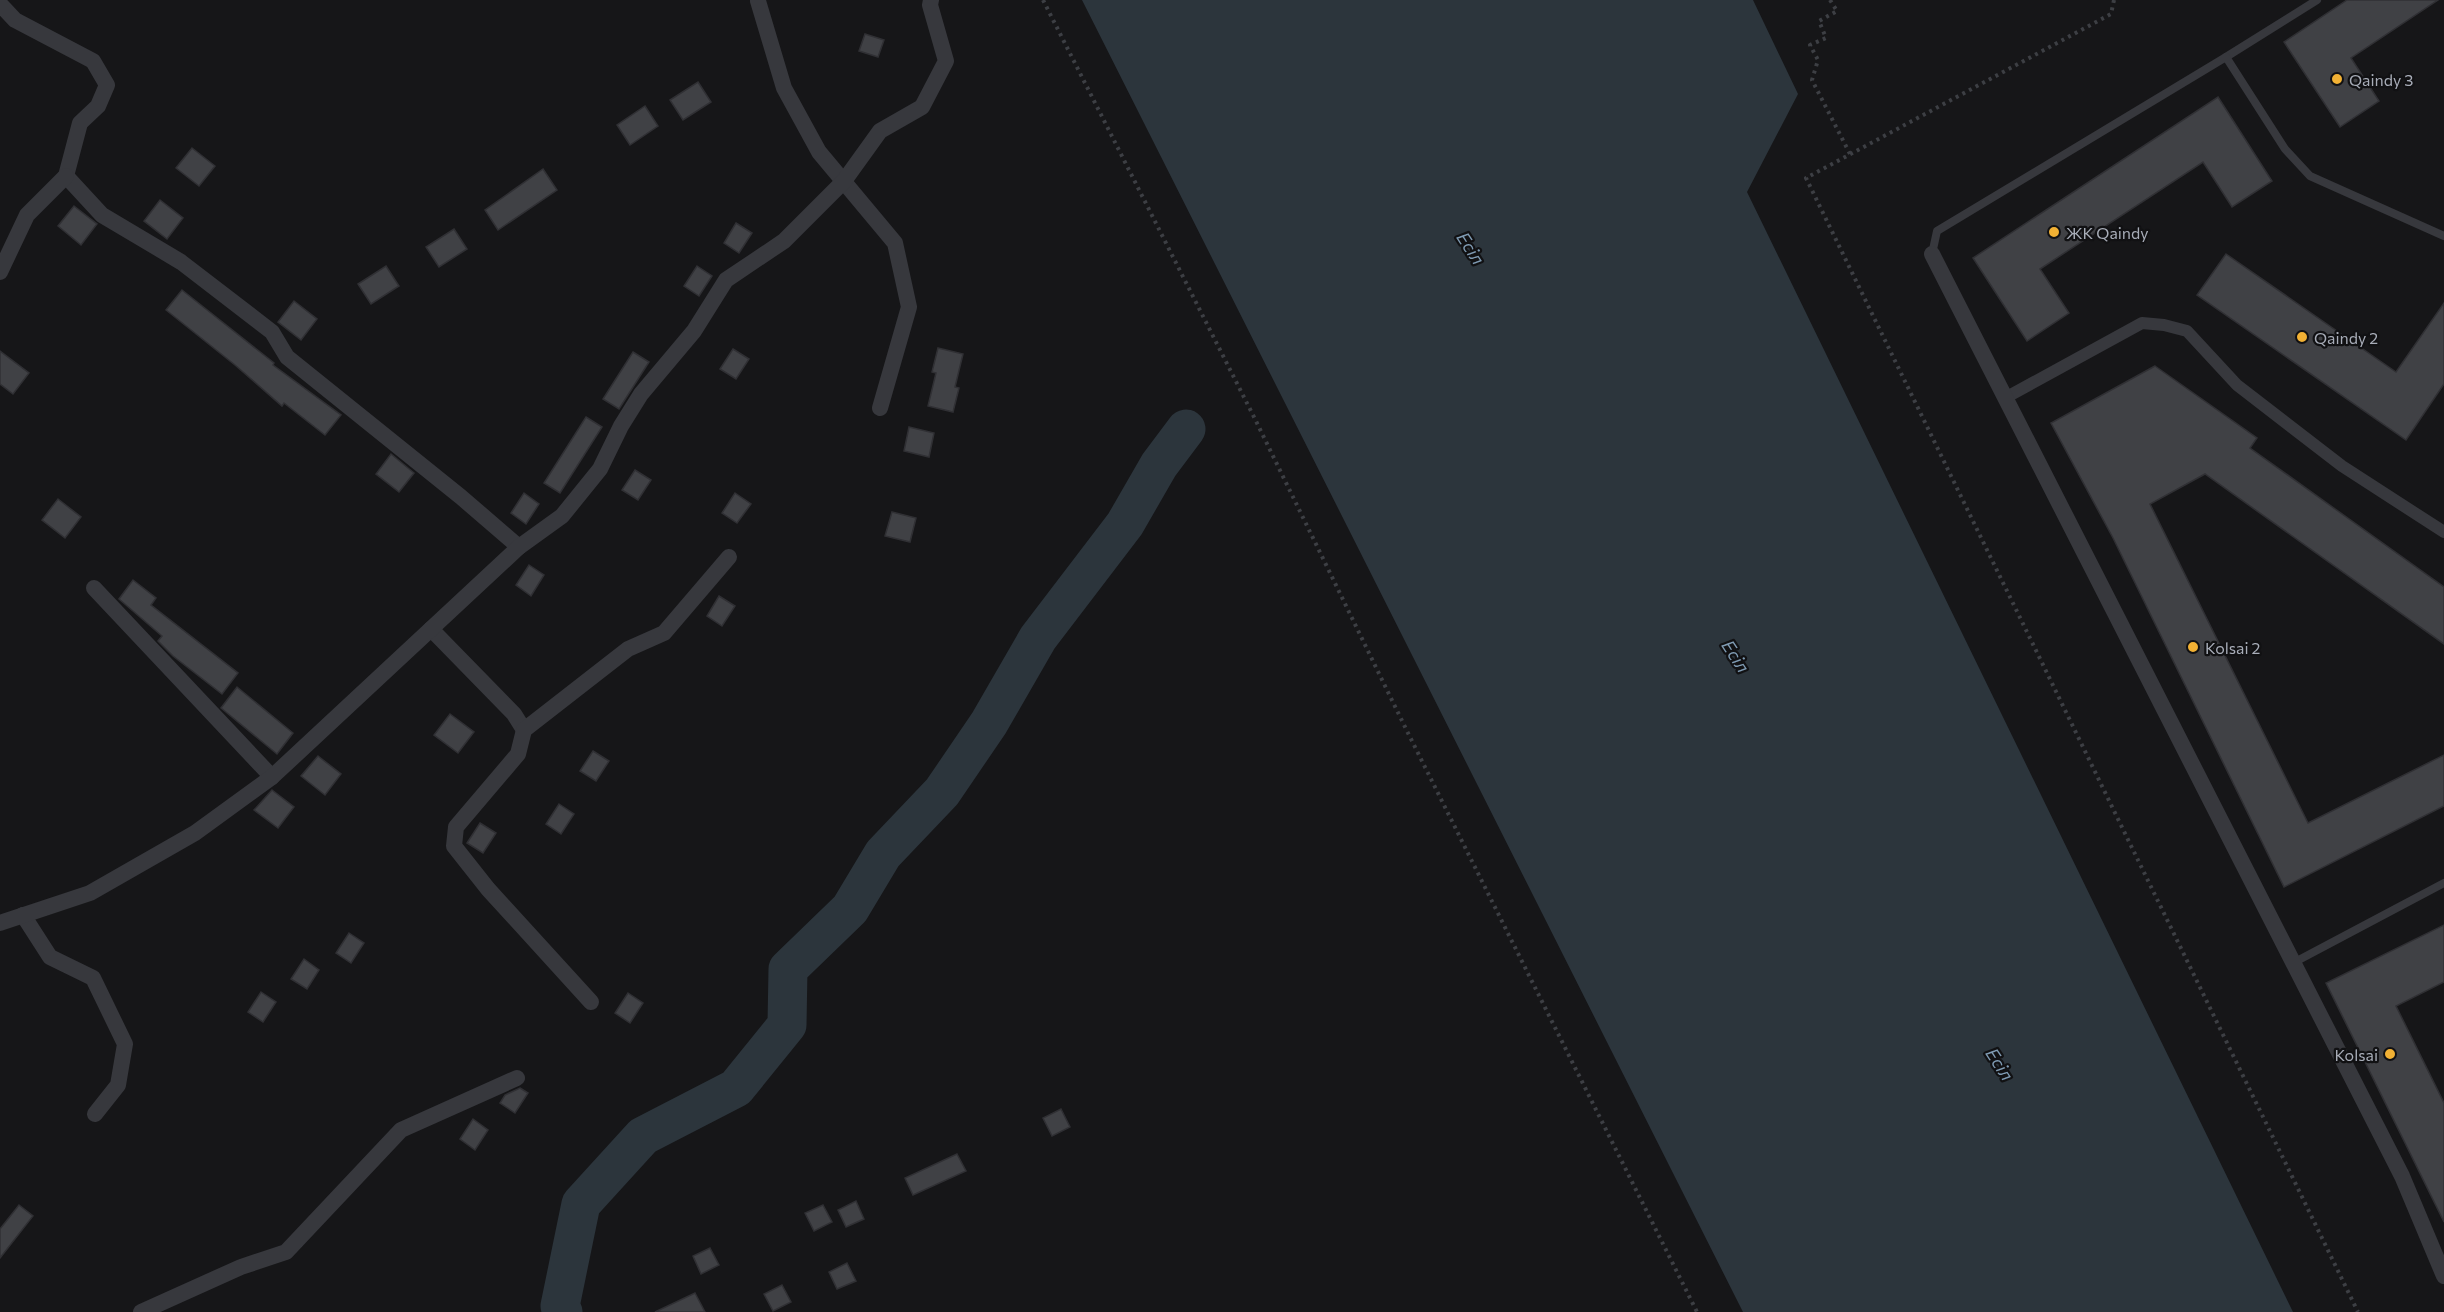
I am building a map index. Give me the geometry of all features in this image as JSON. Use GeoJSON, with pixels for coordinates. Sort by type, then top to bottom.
{"type":"FeatureCollection","features":[{"type":"Feature","properties":{"kind":"street"},"geometry":{"type":"LineString","coordinates":[[0,923],[90,894],[195,833],[272,777],[519,547],[562,516],[600,469],[621,426],[641,394],[694,331],[726,280],[784,241],[843,181],[880,131],[922,107],[946,61],[930,5],[931,0]]}},
{"type":"Feature","properties":{"kind":"street"},"geometry":{"type":"LineString","coordinates":[[758,1],[784,88],[819,152],[895,243],[909,307],[880,408]]}},
{"type":"Feature","properties":{"kind":"street"},"geometry":{"type":"LineString","coordinates":[[0,4],[15,20],[93,61],[107,85],[98,106],[80,123],[66,176],[27,215],[0,272]]}},
{"type":"Feature","properties":{"kind":"street"},"geometry":{"type":"LineString","coordinates":[[66,176],[102,215],[181,262],[273,332],[287,357],[461,497],[519,547]]}},
{"type":"Feature","properties":{"kind":"street"},"geometry":{"type":"LineString","coordinates":[[1932,254],[2402,1176],[2444,1275]]}},
{"type":"Feature","properties":{"kind":"street"},"geometry":{"type":"LineString","coordinates":[[2005,398],[2142,323],[2164,325],[2187,331],[2237,385],[2342,466],[2444,532]]}},
{"type":"Feature","properties":{"kind":"street"},"geometry":{"type":"LineString","coordinates":[[591,1002],[488,889],[454,846],[456,827],[518,754],[524,730],[628,649],[664,633],[729,556]]}},
{"type":"Feature","properties":{"kind":"street"},"geometry":{"type":"LineString","coordinates":[[94,588],[272,777]]}},
{"type":"Feature","properties":{"kind":"street"},"geometry":{"type":"LineString","coordinates":[[431,629],[514,714],[524,730]]}},
{"type":"Feature","properties":{"kind":"street"},"geometry":{"type":"LineString","coordinates":[[23,915],[50,957],[93,978],[125,1044],[118,1084],[95,1113]]}},
{"type":"Feature","properties":{"kind":"street"},"geometry":{"type":"LineString","coordinates":[[141,1312],[241,1267],[286,1252],[401,1130],[518,1078]]}},
{"type":"Feature","properties":{"kind":"lane"},"geometry":{"type":"LineString","coordinates":[[1932,254],[1937,231],[2317,0]]}},
{"type":"Feature","properties":{"kind":"lane"},"geometry":{"type":"LineString","coordinates":[[2226,57],[2285,149],[2310,176],[2444,236]]}},
{"type":"Feature","properties":{"kind":"lane"},"geometry":{"type":"LineString","coordinates":[[2293,963],[2444,883]]}},
{"type":"Feature","properties":{"kind":"path"},"geometry":{"type":"LineString","coordinates":[[1043,0],[1255,419],[1407,731],[1697,1312]]}},
{"type":"Feature","properties":{"kind":"path"},"geometry":{"type":"LineString","coordinates":[[1830,0],[1837,11],[1819,21],[1826,38],[1810,45],[1818,60],[1812,80],[1850,154]]}},
{"type":"Feature","properties":{"kind":"path"},"geometry":{"type":"LineString","coordinates":[[2115,0],[2111,14],[1806,178],[2358,1312]]}},
{"type":"Feature","properties":{"kind":"water","name":"Есіл"},"geometry":{"type":"Polygon","coordinates":[[[1082,0],[1753,0],[1798,94],[1747,192],[2293,1312],[1743,1312],[1082,0]]]}},
{"type":"Feature","properties":{"kind":"building","name":"Qaindy 3"},"geometry":{"type":"Polygon","coordinates":[[[2347,0],[2438,0],[2351,58],[2379,101],[2340,127],[2284,42],[2347,0]]]}},
{"type":"Feature","properties":{"kind":"building"},"geometry":{"type":"Polygon","coordinates":[[[865,34],[884,40],[878,57],[859,51],[865,34]]]}},
{"type":"Feature","properties":{"kind":"building"},"geometry":{"type":"Polygon","coordinates":[[[698,82],[711,102],[683,120],[670,100],[698,82]]]}},
{"type":"Feature","properties":{"kind":"building","name":"ЖК Qaindy"},"geometry":{"type":"Polygon","coordinates":[[[2218,97],[2272,181],[2232,207],[2203,162],[2040,269],[2069,313],[2027,341],[1973,258],[2218,97]]]}},
{"type":"Feature","properties":{"kind":"building"},"geometry":{"type":"Polygon","coordinates":[[[645,106],[658,126],[630,145],[617,125],[645,106]]]}},
{"type":"Feature","properties":{"kind":"building"},"geometry":{"type":"Polygon","coordinates":[[[192,148],[215,166],[199,186],[176,168],[192,148]]]}},
{"type":"Feature","properties":{"kind":"building"},"geometry":{"type":"Polygon","coordinates":[[[543,169],[557,190],[498,230],[485,210],[543,169]]]}},
{"type":"Feature","properties":{"kind":"building"},"geometry":{"type":"Polygon","coordinates":[[[160,200],[183,218],[167,239],[144,221],[160,200]]]}},
{"type":"Feature","properties":{"kind":"building"},"geometry":{"type":"Polygon","coordinates":[[[74,206],[97,224],[81,245],[58,226],[74,206]]]}},
{"type":"Feature","properties":{"kind":"building"},"geometry":{"type":"Polygon","coordinates":[[[736,223],[752,233],[739,253],[724,243],[736,223]]]}},
{"type":"Feature","properties":{"kind":"building"},"geometry":{"type":"Polygon","coordinates":[[[454,229],[467,249],[439,267],[426,247],[454,229]]]}},
{"type":"Feature","properties":{"kind":"building","name":"Qaindy 2"},"geometry":{"type":"Polygon","coordinates":[[[2226,254],[2396,372],[2444,303],[2444,384],[2406,440],[2197,295],[2226,254]]]}},
{"type":"Feature","properties":{"kind":"building"},"geometry":{"type":"Polygon","coordinates":[[[386,266],[399,286],[371,304],[358,284],[386,266]]]}},
{"type":"Feature","properties":{"kind":"building"},"geometry":{"type":"Polygon","coordinates":[[[697,266],[712,276],[699,296],[684,286],[697,266]]]}},
{"type":"Feature","properties":{"kind":"building"},"geometry":{"type":"Polygon","coordinates":[[[182,290],[274,363],[273,365],[341,415],[325,435],[284,403],[282,406],[166,310],[182,290]]]}},
{"type":"Feature","properties":{"kind":"building"},"geometry":{"type":"Polygon","coordinates":[[[294,301],[317,319],[301,340],[278,322],[294,301]]]}},
{"type":"Feature","properties":{"kind":"building"},"geometry":{"type":"Polygon","coordinates":[[[938,348],[963,354],[955,387],[959,388],[953,412],[928,406],[936,373],[932,372],[938,348]]]}},
{"type":"Feature","properties":{"kind":"building"},"geometry":{"type":"Polygon","coordinates":[[[733,349],[749,359],[736,379],[720,369],[733,349]]]}},
{"type":"Feature","properties":{"kind":"building"},"geometry":{"type":"Polygon","coordinates":[[[0,351],[29,373],[13,394],[0,384],[0,351]]]}},
{"type":"Feature","properties":{"kind":"building"},"geometry":{"type":"Polygon","coordinates":[[[633,352],[649,362],[619,409],[603,399],[633,352]]]}},
{"type":"Feature","properties":{"kind":"building"},"geometry":{"type":"Polygon","coordinates":[[[2155,366],[2257,438],[2250,448],[2444,587],[2444,644],[2205,474],[2150,504],[2308,823],[2444,755],[2444,806],[2284,887],[2113,538],[2051,423],[2155,366]]]}},
{"type":"Feature","properties":{"kind":"building"},"geometry":{"type":"Polygon","coordinates":[[[586,417],[602,427],[560,493],[544,483],[586,417]]]}},
{"type":"Feature","properties":{"kind":"building"},"geometry":{"type":"Polygon","coordinates":[[[909,427],[934,433],[929,457],[904,451],[909,427]]]}},
{"type":"Feature","properties":{"kind":"building"},"geometry":{"type":"Polygon","coordinates":[[[391,454],[414,473],[399,492],[376,474],[391,454]]]}},
{"type":"Feature","properties":{"kind":"building"},"geometry":{"type":"Polygon","coordinates":[[[635,470],[651,480],[638,500],[622,490],[635,470]]]}},
{"type":"Feature","properties":{"kind":"building"},"geometry":{"type":"Polygon","coordinates":[[[524,493],[539,504],[526,524],[511,513],[524,493]]]}},
{"type":"Feature","properties":{"kind":"building"},"geometry":{"type":"Polygon","coordinates":[[[735,493],[751,504],[737,523],[722,513],[735,493]]]}},
{"type":"Feature","properties":{"kind":"building"},"geometry":{"type":"Polygon","coordinates":[[[58,499],[81,517],[65,538],[42,520],[58,499]]]}},
{"type":"Feature","properties":{"kind":"building"},"geometry":{"type":"Polygon","coordinates":[[[892,512],[916,518],[910,542],[885,536],[892,512]]]}},
{"type":"Feature","properties":{"kind":"building"},"geometry":{"type":"Polygon","coordinates":[[[529,565],[544,575],[531,596],[516,585],[529,565]]]}},
{"type":"Feature","properties":{"kind":"building"},"geometry":{"type":"Polygon","coordinates":[[[133,580],[156,598],[151,605],[238,673],[222,694],[173,656],[158,641],[162,636],[119,599],[133,580]]]}},
{"type":"Feature","properties":{"kind":"building"},"geometry":{"type":"Polygon","coordinates":[[[719,596],[735,606],[722,626],[707,616],[719,596]]]}},
{"type":"Feature","properties":{"kind":"building"},"geometry":{"type":"Polygon","coordinates":[[[237,687],[293,733],[277,754],[221,708],[237,687]]]}},
{"type":"Feature","properties":{"kind":"building"},"geometry":{"type":"Polygon","coordinates":[[[450,714],[474,732],[458,753],[434,735],[450,714]]]}},
{"type":"Feature","properties":{"kind":"building"},"geometry":{"type":"Polygon","coordinates":[[[593,751],[609,761],[596,781],[580,771],[593,751]]]}},
{"type":"Feature","properties":{"kind":"building"},"geometry":{"type":"Polygon","coordinates":[[[318,756],[341,774],[325,795],[301,776],[318,756]]]}},
{"type":"Feature","properties":{"kind":"building"},"geometry":{"type":"Polygon","coordinates":[[[272,790],[294,807],[278,828],[254,810],[272,790]]]}},
{"type":"Feature","properties":{"kind":"building"},"geometry":{"type":"Polygon","coordinates":[[[559,804],[574,814],[561,834],[546,824],[559,804]]]}},
{"type":"Feature","properties":{"kind":"building"},"geometry":{"type":"Polygon","coordinates":[[[480,823],[496,833],[483,853],[467,843],[480,823]]]}},
{"type":"Feature","properties":{"kind":"building","name":"Kolsai"},"geometry":{"type":"Polygon","coordinates":[[[2444,925],[2444,982],[2396,1006],[2444,1103],[2444,1222],[2326,983],[2444,925]]]}},
{"type":"Feature","properties":{"kind":"building"},"geometry":{"type":"Polygon","coordinates":[[[349,933],[364,943],[351,963],[336,953],[349,933]]]}},
{"type":"Feature","properties":{"kind":"building"},"geometry":{"type":"Polygon","coordinates":[[[304,959],[319,970],[307,989],[291,979],[304,959]]]}},
{"type":"Feature","properties":{"kind":"building"},"geometry":{"type":"Polygon","coordinates":[[[261,992],[276,1002],[263,1022],[248,1012],[261,992]]]}},
{"type":"Feature","properties":{"kind":"building"},"geometry":{"type":"Polygon","coordinates":[[[628,993],[643,1003],[630,1023],[615,1013],[628,993]]]}},
{"type":"Feature","properties":{"kind":"building"},"geometry":{"type":"Polygon","coordinates":[[[520,1088],[528,1093],[515,1113],[500,1103],[505,1095],[520,1088]]]}},
{"type":"Feature","properties":{"kind":"building"},"geometry":{"type":"Polygon","coordinates":[[[1061,1109],[1070,1127],[1052,1136],[1043,1118],[1061,1109]]]}},
{"type":"Feature","properties":{"kind":"building"},"geometry":{"type":"Polygon","coordinates":[[[473,1119],[488,1130],[475,1150],[460,1139],[473,1119]]]}},
{"type":"Feature","properties":{"kind":"building"},"geometry":{"type":"Polygon","coordinates":[[[957,1154],[966,1171],[913,1195],[905,1178],[957,1154]]]}},
{"type":"Feature","properties":{"kind":"building"},"geometry":{"type":"Polygon","coordinates":[[[856,1201],[864,1219],[846,1227],[838,1210],[856,1201]]]}},
{"type":"Feature","properties":{"kind":"building"},"geometry":{"type":"Polygon","coordinates":[[[19,1205],[33,1216],[0,1258],[0,1229],[19,1205]]]}},
{"type":"Feature","properties":{"kind":"building"},"geometry":{"type":"Polygon","coordinates":[[[823,1205],[832,1222],[814,1231],[805,1213],[823,1205]]]}},
{"type":"Feature","properties":{"kind":"building"},"geometry":{"type":"Polygon","coordinates":[[[710,1248],[719,1265],[701,1274],[693,1256],[710,1248]]]}},
{"type":"Feature","properties":{"kind":"building"},"geometry":{"type":"Polygon","coordinates":[[[847,1263],[856,1281],[837,1289],[829,1272],[847,1263]]]}},
{"type":"Feature","properties":{"kind":"building"},"geometry":{"type":"Polygon","coordinates":[[[782,1285],[791,1302],[773,1311],[764,1294],[782,1285]]]}},
{"type":"Feature","properties":{"kind":"building"},"geometry":{"type":"Polygon","coordinates":[[[695,1293],[705,1312],[655,1312],[695,1293]]]}},
{"type":"Feature","properties":{"kind":"waterway"},"geometry":{"type":"LineString","coordinates":[[563,1312],[560,1306],[581,1204],[643,1136],[736,1088],[787,1025],[788,969],[850,909],[883,854],[942,792],[989,723],[1038,638],[1125,524],[1159,465],[1186,429]]}},
{"type":"Feature","properties":{"kind":"place","name":"Qaindy 3"},"geometry":{"type":"Point","coordinates":[2337,79]}},
{"type":"Feature","properties":{"kind":"place","name":"ЖК Qaindy"},"geometry":{"type":"Point","coordinates":[2054,232]}},
{"type":"Feature","properties":{"kind":"place","name":"Qaindy 2"},"geometry":{"type":"Point","coordinates":[2302,337]}},
{"type":"Feature","properties":{"kind":"place","name":"Kolsai 2"},"geometry":{"type":"Point","coordinates":[2193,647]}},
{"type":"Feature","properties":{"kind":"place","name":"Kolsai"},"geometry":{"type":"Point","coordinates":[2390,1054]}}]}
